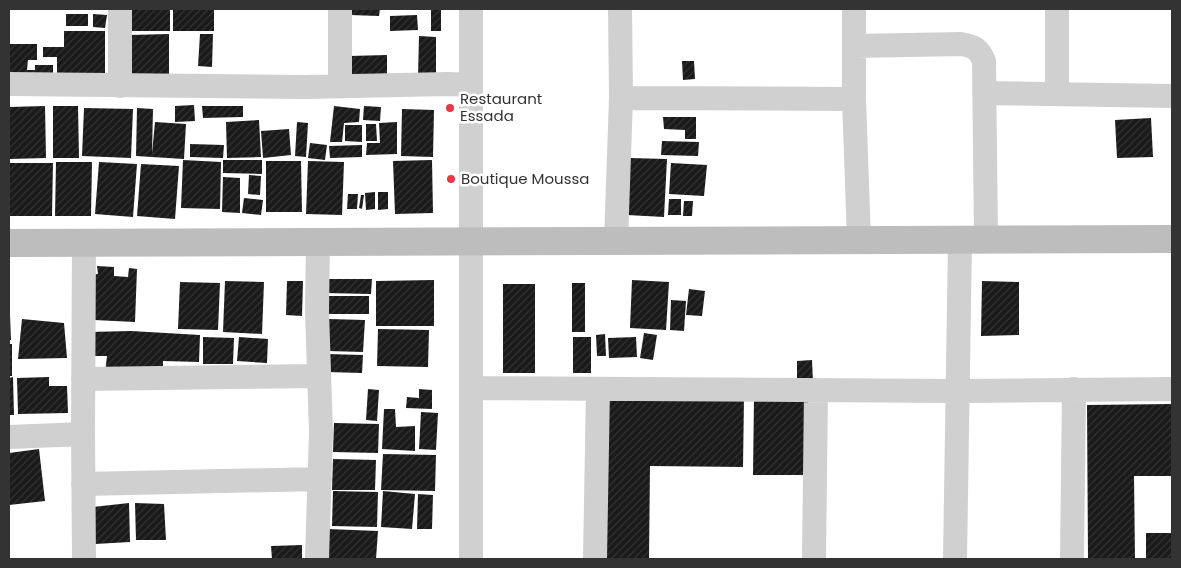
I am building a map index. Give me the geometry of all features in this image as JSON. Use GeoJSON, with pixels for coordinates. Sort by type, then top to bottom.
{"type":"FeatureCollection","features":[{"type":"Feature","properties":{"kind":"street"},"geometry":{"type":"LineString","coordinates":[[120,9],[120,86]]}},
{"type":"Feature","properties":{"kind":"street"},"geometry":{"type":"LineString","coordinates":[[340,9],[340,86]]}},
{"type":"Feature","properties":{"kind":"street"},"geometry":{"type":"LineString","coordinates":[[471,9],[472,559]]}},
{"type":"Feature","properties":{"kind":"street"},"geometry":{"type":"LineString","coordinates":[[616,241],[621,98],[620,9]]}},
{"type":"Feature","properties":{"kind":"street"},"geometry":{"type":"LineString","coordinates":[[854,9],[854,99],[859,240]]}},
{"type":"Feature","properties":{"kind":"street"},"geometry":{"type":"LineString","coordinates":[[1057,9],[1057,94]]}},
{"type":"Feature","properties":{"kind":"street"},"geometry":{"type":"LineString","coordinates":[[854,46],[962,44],[972,46],[980,52],[984,61],[985,93],[958,391],[955,559]]}},
{"type":"Feature","properties":{"kind":"street"},"geometry":{"type":"LineString","coordinates":[[9,84],[120,86],[471,85]]}},
{"type":"Feature","properties":{"kind":"street"},"geometry":{"type":"LineString","coordinates":[[985,93],[1172,96]]}},
{"type":"Feature","properties":{"kind":"street"},"geometry":{"type":"LineString","coordinates":[[621,98],[854,99]]}},
{"type":"Feature","properties":{"kind":"street"},"geometry":{"type":"LineString","coordinates":[[9,243],[1172,239]]}},
{"type":"Feature","properties":{"kind":"street"},"geometry":{"type":"LineString","coordinates":[[317,559],[321,432],[317,311],[318,242]]}},
{"type":"Feature","properties":{"kind":"street"},"geometry":{"type":"LineString","coordinates":[[84,243],[84,559]]}},
{"type":"Feature","properties":{"kind":"street"},"geometry":{"type":"LineString","coordinates":[[83,379],[319,376]]}},
{"type":"Feature","properties":{"kind":"street"},"geometry":{"type":"LineString","coordinates":[[472,388],[958,391],[1172,389]]}},
{"type":"Feature","properties":{"kind":"street"},"geometry":{"type":"LineString","coordinates":[[595,559],[598,389]]}},
{"type":"Feature","properties":{"kind":"street"},"geometry":{"type":"LineString","coordinates":[[1072,559],[1074,389]]}},
{"type":"Feature","properties":{"kind":"street"},"geometry":{"type":"LineString","coordinates":[[814,559],[816,390]]}},
{"type":"Feature","properties":{"kind":"street"},"geometry":{"type":"LineString","coordinates":[[9,437],[83,434]]}},
{"type":"Feature","properties":{"kind":"street"},"geometry":{"type":"LineString","coordinates":[[83,484],[320,479]]}},
{"type":"Feature","properties":{"kind":"building"},"geometry":{"type":"Polygon","coordinates":[[[129,9],[170,9],[170,31],[129,31],[129,9]]]}},
{"type":"Feature","properties":{"kind":"building"},"geometry":{"type":"Polygon","coordinates":[[[173,9],[214,9],[214,31],[173,31],[173,9]]]}},
{"type":"Feature","properties":{"kind":"building"},"geometry":{"type":"Polygon","coordinates":[[[350,9],[380,9],[379,16],[350,15],[350,9]]]}},
{"type":"Feature","properties":{"kind":"building"},"geometry":{"type":"Polygon","coordinates":[[[431,9],[441,9],[441,31],[431,31],[431,9]]]}},
{"type":"Feature","properties":{"kind":"building"},"geometry":{"type":"Polygon","coordinates":[[[66,14],[88,14],[88,26],[66,26],[66,14]]]}},
{"type":"Feature","properties":{"kind":"building"},"geometry":{"type":"Polygon","coordinates":[[[93,14],[107,15],[105,28],[93,27],[93,14]]]}},
{"type":"Feature","properties":{"kind":"building"},"geometry":{"type":"Polygon","coordinates":[[[417,15],[418,30],[390,31],[390,16],[417,15]]]}},
{"type":"Feature","properties":{"kind":"building"},"geometry":{"type":"Polygon","coordinates":[[[64,31],[105,31],[105,82],[57,82],[57,57],[43,57],[43,47],[64,47],[64,31]]]}},
{"type":"Feature","properties":{"kind":"building"},"geometry":{"type":"Polygon","coordinates":[[[169,34],[169,75],[130,76],[130,35],[169,34]]]}},
{"type":"Feature","properties":{"kind":"building"},"geometry":{"type":"Polygon","coordinates":[[[200,34],[213,34],[212,67],[198,66],[200,34]]]}},
{"type":"Feature","properties":{"kind":"building"},"geometry":{"type":"Polygon","coordinates":[[[419,36],[436,37],[436,78],[418,77],[419,36]]]}},
{"type":"Feature","properties":{"kind":"building"},"geometry":{"type":"Polygon","coordinates":[[[9,44],[37,44],[37,60],[28,60],[27,70],[35,70],[35,65],[53,65],[53,80],[9,80],[9,44]]]}},
{"type":"Feature","properties":{"kind":"building"},"geometry":{"type":"Polygon","coordinates":[[[387,55],[387,79],[349,80],[349,56],[387,55]]]}},
{"type":"Feature","properties":{"kind":"building"},"geometry":{"type":"Polygon","coordinates":[[[682,61],[694,61],[695,79],[683,80],[682,61]]]}},
{"type":"Feature","properties":{"kind":"building"},"geometry":{"type":"Polygon","coordinates":[[[194,105],[195,121],[175,122],[175,106],[194,105]]]}},
{"type":"Feature","properties":{"kind":"building"},"geometry":{"type":"Polygon","coordinates":[[[45,106],[46,158],[9,159],[9,107],[45,106]]]}},
{"type":"Feature","properties":{"kind":"building"},"geometry":{"type":"Polygon","coordinates":[[[53,106],[78,106],[79,158],[53,158],[53,106]]]}},
{"type":"Feature","properties":{"kind":"building"},"geometry":{"type":"Polygon","coordinates":[[[202,106],[243,106],[243,117],[203,118],[202,106]]]}},
{"type":"Feature","properties":{"kind":"building"},"geometry":{"type":"Polygon","coordinates":[[[334,106],[360,109],[359,122],[344,123],[342,142],[330,142],[334,106]]]}},
{"type":"Feature","properties":{"kind":"building"},"geometry":{"type":"Polygon","coordinates":[[[364,106],[381,107],[380,121],[363,120],[364,106]]]}},
{"type":"Feature","properties":{"kind":"building"},"geometry":{"type":"Polygon","coordinates":[[[84,108],[133,109],[131,158],[82,156],[84,108]]]}},
{"type":"Feature","properties":{"kind":"building"},"geometry":{"type":"Polygon","coordinates":[[[137,108],[153,109],[152,154],[155,122],[186,124],[184,159],[136,156],[137,108]]]}},
{"type":"Feature","properties":{"kind":"building"},"geometry":{"type":"Polygon","coordinates":[[[402,109],[434,110],[433,157],[401,156],[402,109]]]}},
{"type":"Feature","properties":{"kind":"building"},"geometry":{"type":"Polygon","coordinates":[[[663,117],[696,117],[696,139],[685,139],[685,130],[664,129],[663,117]]]}},
{"type":"Feature","properties":{"kind":"building"},"geometry":{"type":"Polygon","coordinates":[[[1151,118],[1153,157],[1117,158],[1115,120],[1151,118]]]}},
{"type":"Feature","properties":{"kind":"building"},"geometry":{"type":"Polygon","coordinates":[[[259,120],[261,157],[227,158],[226,122],[259,120]]]}},
{"type":"Feature","properties":{"kind":"building"},"geometry":{"type":"Polygon","coordinates":[[[297,122],[308,123],[306,157],[295,156],[297,122]]]}},
{"type":"Feature","properties":{"kind":"building"},"geometry":{"type":"Polygon","coordinates":[[[397,122],[397,154],[366,155],[367,143],[380,143],[379,123],[397,122]]]}},
{"type":"Feature","properties":{"kind":"building"},"geometry":{"type":"Polygon","coordinates":[[[366,124],[376,124],[377,141],[366,141],[366,124]]]}},
{"type":"Feature","properties":{"kind":"building"},"geometry":{"type":"Polygon","coordinates":[[[345,125],[362,125],[362,142],[345,141],[345,125]]]}},
{"type":"Feature","properties":{"kind":"building"},"geometry":{"type":"Polygon","coordinates":[[[289,129],[291,155],[263,158],[261,131],[289,129]]]}},
{"type":"Feature","properties":{"kind":"building"},"geometry":{"type":"Polygon","coordinates":[[[662,141],[699,142],[698,156],[661,155],[662,141]]]}},
{"type":"Feature","properties":{"kind":"building"},"geometry":{"type":"Polygon","coordinates":[[[310,143],[327,145],[325,160],[308,158],[310,143]]]}},
{"type":"Feature","properties":{"kind":"building"},"geometry":{"type":"Polygon","coordinates":[[[190,144],[224,145],[223,158],[190,157],[190,144]]]}},
{"type":"Feature","properties":{"kind":"building"},"geometry":{"type":"Polygon","coordinates":[[[362,145],[362,157],[330,158],[329,146],[362,145]]]}},
{"type":"Feature","properties":{"kind":"building"},"geometry":{"type":"Polygon","coordinates":[[[630,158],[667,159],[664,217],[627,215],[630,158]]]}},
{"type":"Feature","properties":{"kind":"building"},"geometry":{"type":"Polygon","coordinates":[[[183,160],[221,162],[220,209],[181,208],[183,160]]]}},
{"type":"Feature","properties":{"kind":"building"},"geometry":{"type":"Polygon","coordinates":[[[223,160],[262,160],[262,174],[223,173],[223,160]]]}},
{"type":"Feature","properties":{"kind":"building"},"geometry":{"type":"Polygon","coordinates":[[[432,160],[433,213],[395,214],[393,161],[432,160]]]}},
{"type":"Feature","properties":{"kind":"building"},"geometry":{"type":"Polygon","coordinates":[[[266,161],[301,161],[302,212],[266,212],[266,161]]]}},
{"type":"Feature","properties":{"kind":"building"},"geometry":{"type":"Polygon","coordinates":[[[308,161],[344,162],[342,215],[306,214],[308,161]]]}},
{"type":"Feature","properties":{"kind":"building"},"geometry":{"type":"Polygon","coordinates":[[[56,162],[92,162],[91,216],[55,216],[56,162]]]}},
{"type":"Feature","properties":{"kind":"building"},"geometry":{"type":"Polygon","coordinates":[[[99,162],[137,164],[133,217],[95,214],[99,162]]]}},
{"type":"Feature","properties":{"kind":"building"},"geometry":{"type":"Polygon","coordinates":[[[9,163],[53,163],[52,216],[9,216],[9,163]]]}},
{"type":"Feature","properties":{"kind":"building"},"geometry":{"type":"Polygon","coordinates":[[[671,163],[707,165],[704,196],[669,194],[671,163]]]}},
{"type":"Feature","properties":{"kind":"building"},"geometry":{"type":"Polygon","coordinates":[[[141,164],[179,166],[175,219],[137,216],[141,164]]]}},
{"type":"Feature","properties":{"kind":"building"},"geometry":{"type":"Polygon","coordinates":[[[249,175],[261,176],[260,195],[248,194],[249,175]]]}},
{"type":"Feature","properties":{"kind":"building"},"geometry":{"type":"Polygon","coordinates":[[[223,177],[240,178],[240,213],[222,212],[223,177]]]}},
{"type":"Feature","properties":{"kind":"building"},"geometry":{"type":"Polygon","coordinates":[[[375,192],[375,209],[366,210],[365,193],[375,192]]]}},
{"type":"Feature","properties":{"kind":"building"},"geometry":{"type":"Polygon","coordinates":[[[378,192],[388,192],[388,209],[378,210],[378,192]]]}},
{"type":"Feature","properties":{"kind":"building"},"geometry":{"type":"Polygon","coordinates":[[[348,194],[358,194],[357,209],[347,209],[348,194]]]}},
{"type":"Feature","properties":{"kind":"building"},"geometry":{"type":"Polygon","coordinates":[[[361,195],[364,195],[362,209],[359,208],[361,195]]]}},
{"type":"Feature","properties":{"kind":"building"},"geometry":{"type":"Polygon","coordinates":[[[244,198],[263,200],[261,215],[242,213],[244,198]]]}},
{"type":"Feature","properties":{"kind":"building"},"geometry":{"type":"Polygon","coordinates":[[[669,199],[681,199],[681,215],[668,215],[669,199]]]}},
{"type":"Feature","properties":{"kind":"building"},"geometry":{"type":"Polygon","coordinates":[[[684,201],[693,201],[692,216],[683,216],[684,201]]]}},
{"type":"Feature","properties":{"kind":"building"},"geometry":{"type":"Polygon","coordinates":[[[97,266],[114,267],[114,276],[128,277],[129,268],[137,269],[135,322],[94,320],[92,275],[98,274],[97,266]]]}},
{"type":"Feature","properties":{"kind":"building"},"geometry":{"type":"Polygon","coordinates":[[[325,279],[372,279],[371,294],[325,293],[325,279]]]}},
{"type":"Feature","properties":{"kind":"building"},"geometry":{"type":"Polygon","coordinates":[[[434,280],[434,326],[376,326],[376,281],[434,280]]]}},
{"type":"Feature","properties":{"kind":"building"},"geometry":{"type":"Polygon","coordinates":[[[632,280],[669,282],[666,330],[630,328],[632,280]]]}},
{"type":"Feature","properties":{"kind":"building"},"geometry":{"type":"Polygon","coordinates":[[[225,281],[264,282],[262,334],[223,332],[225,281]]]}},
{"type":"Feature","properties":{"kind":"building"},"geometry":{"type":"Polygon","coordinates":[[[287,281],[303,281],[302,316],[286,315],[287,281]]]}},
{"type":"Feature","properties":{"kind":"building"},"geometry":{"type":"Polygon","coordinates":[[[982,281],[1019,282],[1019,335],[981,336],[982,281]]]}},
{"type":"Feature","properties":{"kind":"building"},"geometry":{"type":"Polygon","coordinates":[[[180,282],[220,283],[218,330],[178,329],[180,282]]]}},
{"type":"Feature","properties":{"kind":"building"},"geometry":{"type":"Polygon","coordinates":[[[572,283],[585,283],[585,332],[572,332],[572,283]]]}},
{"type":"Feature","properties":{"kind":"building"},"geometry":{"type":"Polygon","coordinates":[[[503,284],[535,284],[535,373],[503,373],[503,284]]]}},
{"type":"Feature","properties":{"kind":"building"},"geometry":{"type":"Polygon","coordinates":[[[689,289],[705,291],[702,316],[686,315],[689,289]]]}},
{"type":"Feature","properties":{"kind":"building"},"geometry":{"type":"Polygon","coordinates":[[[327,296],[369,296],[369,314],[327,314],[327,296]]]}},
{"type":"Feature","properties":{"kind":"building"},"geometry":{"type":"Polygon","coordinates":[[[671,300],[686,301],[684,331],[670,330],[671,300]]]}},
{"type":"Feature","properties":{"kind":"building"},"geometry":{"type":"Polygon","coordinates":[[[10,315],[11,340],[9,340],[10,315]]]}},
{"type":"Feature","properties":{"kind":"building"},"geometry":{"type":"Polygon","coordinates":[[[22,319],[64,323],[67,358],[18,359],[22,319]]]}},
{"type":"Feature","properties":{"kind":"building"},"geometry":{"type":"Polygon","coordinates":[[[329,319],[365,320],[363,352],[328,351],[329,319]]]}},
{"type":"Feature","properties":{"kind":"building"},"geometry":{"type":"Polygon","coordinates":[[[378,329],[429,330],[428,367],[377,366],[378,329]]]}},
{"type":"Feature","properties":{"kind":"building"},"geometry":{"type":"Polygon","coordinates":[[[131,331],[200,335],[199,362],[163,361],[163,369],[105,373],[107,356],[88,356],[88,332],[131,331]]]}},
{"type":"Feature","properties":{"kind":"building"},"geometry":{"type":"Polygon","coordinates":[[[644,333],[657,335],[653,360],[640,358],[644,333]]]}},
{"type":"Feature","properties":{"kind":"building"},"geometry":{"type":"Polygon","coordinates":[[[605,334],[606,356],[597,356],[596,335],[605,334]]]}},
{"type":"Feature","properties":{"kind":"building"},"geometry":{"type":"Polygon","coordinates":[[[203,337],[234,338],[233,364],[203,364],[203,337]]]}},
{"type":"Feature","properties":{"kind":"building"},"geometry":{"type":"Polygon","coordinates":[[[239,337],[268,339],[267,363],[237,361],[239,337]]]}},
{"type":"Feature","properties":{"kind":"building"},"geometry":{"type":"Polygon","coordinates":[[[573,337],[591,337],[591,373],[573,373],[573,337]]]}},
{"type":"Feature","properties":{"kind":"building"},"geometry":{"type":"Polygon","coordinates":[[[636,337],[637,357],[609,358],[608,338],[636,337]]]}},
{"type":"Feature","properties":{"kind":"building"},"geometry":{"type":"Polygon","coordinates":[[[9,344],[12,344],[12,376],[9,376],[9,344]]]}},
{"type":"Feature","properties":{"kind":"building"},"geometry":{"type":"Polygon","coordinates":[[[327,354],[363,355],[362,373],[326,372],[327,354]]]}},
{"type":"Feature","properties":{"kind":"building"},"geometry":{"type":"Polygon","coordinates":[[[812,360],[813,382],[797,382],[797,361],[812,360]]]}},
{"type":"Feature","properties":{"kind":"building"},"geometry":{"type":"Polygon","coordinates":[[[13,377],[14,415],[9,415],[9,378],[13,377]]]}},
{"type":"Feature","properties":{"kind":"building"},"geometry":{"type":"Polygon","coordinates":[[[49,377],[49,386],[67,386],[68,413],[18,414],[17,378],[49,377]]]}},
{"type":"Feature","properties":{"kind":"building"},"geometry":{"type":"Polygon","coordinates":[[[368,389],[379,390],[377,421],[366,420],[368,389]]]}},
{"type":"Feature","properties":{"kind":"building"},"geometry":{"type":"Polygon","coordinates":[[[419,389],[432,390],[432,409],[406,408],[407,397],[419,398],[419,389]]]}},
{"type":"Feature","properties":{"kind":"building"},"geometry":{"type":"Polygon","coordinates":[[[604,396],[744,397],[743,467],[650,466],[649,559],[602,559],[604,396]]]}},
{"type":"Feature","properties":{"kind":"building"},"geometry":{"type":"Polygon","coordinates":[[[754,398],[808,399],[806,475],[753,475],[754,398]]]}},
{"type":"Feature","properties":{"kind":"building"},"geometry":{"type":"Polygon","coordinates":[[[1172,404],[1172,476],[1134,476],[1135,559],[1088,559],[1087,405],[1172,404]]]}},
{"type":"Feature","properties":{"kind":"building"},"geometry":{"type":"Polygon","coordinates":[[[384,409],[395,409],[396,427],[415,426],[415,451],[382,449],[384,409]]]}},
{"type":"Feature","properties":{"kind":"building"},"geometry":{"type":"Polygon","coordinates":[[[421,412],[438,413],[436,450],[419,449],[421,412]]]}},
{"type":"Feature","properties":{"kind":"building"},"geometry":{"type":"Polygon","coordinates":[[[334,423],[379,424],[378,453],[333,452],[334,423]]]}},
{"type":"Feature","properties":{"kind":"building"},"geometry":{"type":"Polygon","coordinates":[[[39,449],[45,501],[9,505],[9,453],[39,449]]]}},
{"type":"Feature","properties":{"kind":"building"},"geometry":{"type":"Polygon","coordinates":[[[383,454],[436,455],[435,491],[381,490],[383,454]]]}},
{"type":"Feature","properties":{"kind":"building"},"geometry":{"type":"Polygon","coordinates":[[[333,459],[376,460],[375,490],[332,490],[333,459]]]}},
{"type":"Feature","properties":{"kind":"building"},"geometry":{"type":"Polygon","coordinates":[[[333,491],[378,492],[377,527],[332,526],[333,491]]]}},
{"type":"Feature","properties":{"kind":"building"},"geometry":{"type":"Polygon","coordinates":[[[383,491],[415,494],[412,529],[381,527],[383,491]]]}},
{"type":"Feature","properties":{"kind":"building"},"geometry":{"type":"Polygon","coordinates":[[[418,494],[433,495],[432,529],[417,529],[418,494]]]}},
{"type":"Feature","properties":{"kind":"building"},"geometry":{"type":"Polygon","coordinates":[[[129,503],[130,542],[95,544],[93,507],[129,503]]]}},
{"type":"Feature","properties":{"kind":"building"},"geometry":{"type":"Polygon","coordinates":[[[135,503],[164,504],[166,540],[136,540],[135,503]]]}},
{"type":"Feature","properties":{"kind":"building"},"geometry":{"type":"Polygon","coordinates":[[[328,529],[378,531],[376,559],[326,559],[328,529]]]}},
{"type":"Feature","properties":{"kind":"building"},"geometry":{"type":"Polygon","coordinates":[[[1146,533],[1172,533],[1172,559],[1146,559],[1146,533]]]}},
{"type":"Feature","properties":{"kind":"building"},"geometry":{"type":"Polygon","coordinates":[[[302,545],[302,559],[272,559],[271,546],[302,545]]]}},
{"type":"Feature","properties":{"kind":"place","name":"Restaurant Essada"},"geometry":{"type":"Point","coordinates":[450,108]}},
{"type":"Feature","properties":{"kind":"place","name":"Boutique Moussa"},"geometry":{"type":"Point","coordinates":[451,179]}}]}
